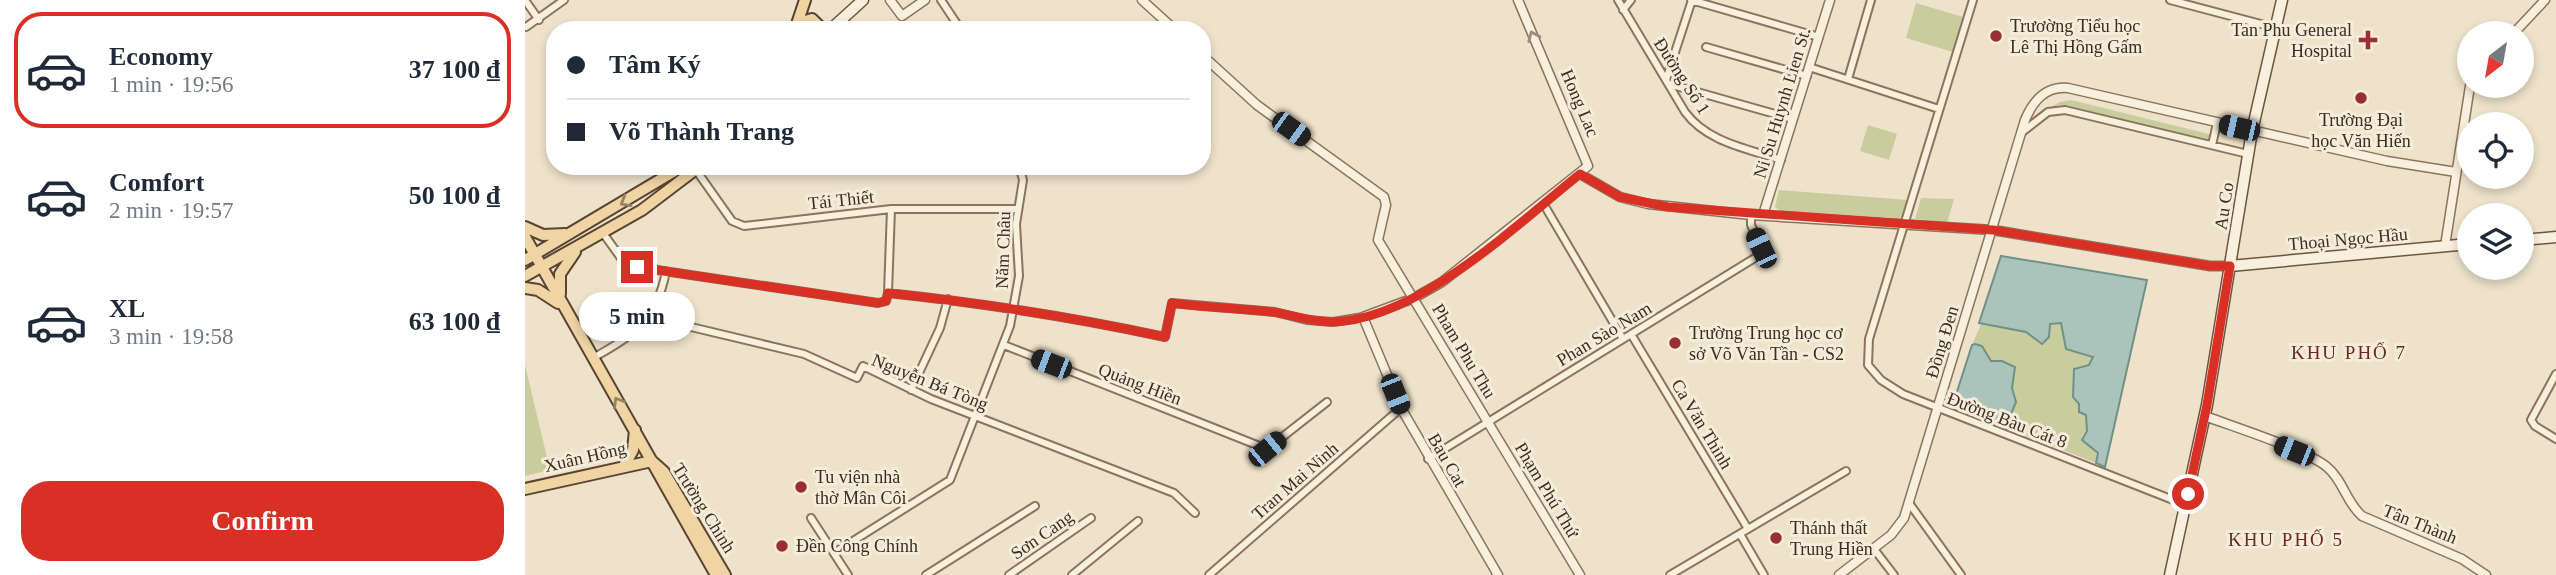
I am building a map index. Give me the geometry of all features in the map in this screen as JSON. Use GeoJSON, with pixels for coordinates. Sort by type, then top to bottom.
{"type":"FeatureCollection","features":[{"type":"Feature","properties":{"kind":"main road"},"geometry":{"type":"LineString","coordinates":[[798,21],[805,0]]}},
{"type":"Feature","properties":{"kind":"main road"},"geometry":{"type":"LineString","coordinates":[[840,21],[863,0]]}},
{"type":"Feature","properties":{"kind":"main road","name":"Au Co"},"geometry":{"type":"LineString","coordinates":[[2170,575],[2205,416],[2252,131],[2282,0]]}},
{"type":"Feature","properties":{"kind":"main road"},"geometry":{"type":"LineString","coordinates":[[529,256],[559,241],[668,175]]}},
{"type":"Feature","properties":{"kind":"main road"},"geometry":{"type":"LineString","coordinates":[[525,276],[642,210],[689,175]]}},
{"type":"Feature","properties":{"kind":"main road"},"geometry":{"type":"LineString","coordinates":[[525,227],[543,235],[571,233]]}},
{"type":"Feature","properties":{"kind":"main road","name":"Trường Chinh"},"geometry":{"type":"LineString","coordinates":[[525,237],[529,256],[565,310],[635,430],[657,475],[725,575]]}},
{"type":"Feature","properties":{"kind":"main road"},"geometry":{"type":"LineString","coordinates":[[2534,239],[2556,237]]}},
{"type":"Feature","properties":{"kind":"main road"},"geometry":{"type":"LineString","coordinates":[[559,241],[566,254]]}},
{"type":"Feature","properties":{"kind":"main road"},"geometry":{"type":"LineString","coordinates":[[565,310],[558,287],[560,274],[569,258],[584,244]]}},
{"type":"Feature","properties":{"kind":"main road","name":"Thoại Ngọc Hầu"},"geometry":{"type":"LineString","coordinates":[[2230,266],[2457,245]]}},
{"type":"Feature","properties":{"kind":"main road"},"geometry":{"type":"LineString","coordinates":[[525,288],[545,293],[565,310]]}},
{"type":"Feature","properties":{"kind":"main road"},"geometry":{"type":"LineString","coordinates":[[624,466],[632,450],[635,430]]}},
{"type":"Feature","properties":{"kind":"main road","name":"Xuân Hồng"},"geometry":{"type":"LineString","coordinates":[[525,489],[652,461]]}},
{"type":"Feature","properties":{"kind":"main road","name":"Trường Chinh"},"geometry":{"type":"LineString","coordinates":[[705,548],[716,575]]}},
{"type":"Feature","properties":{"kind":"street"},"geometry":{"type":"LineString","coordinates":[[525,0],[539,20]]}},
{"type":"Feature","properties":{"kind":"street"},"geometry":{"type":"LineString","coordinates":[[548,0],[554,8]]}},
{"type":"Feature","properties":{"kind":"street"},"geometry":{"type":"LineString","coordinates":[[526,27],[564,0]]}},
{"type":"Feature","properties":{"kind":"street"},"geometry":{"type":"LineString","coordinates":[[890,0],[902,16],[925,0]]}},
{"type":"Feature","properties":{"kind":"street"},"geometry":{"type":"LineString","coordinates":[[941,0],[955,21]]}},
{"type":"Feature","properties":{"kind":"street"},"geometry":{"type":"LineString","coordinates":[[1142,0],[1165,21]]}},
{"type":"Feature","properties":{"kind":"street","name":"Hong Lac"},"geometry":{"type":"LineString","coordinates":[[1518,0],[1587,161],[1587,167],[1580,174]]}},
{"type":"Feature","properties":{"kind":"street","name":"Đường Số 1"},"geometry":{"type":"LineString","coordinates":[[1618,0],[1688,115],[1705,132],[1781,160]]}},
{"type":"Feature","properties":{"kind":"street"},"geometry":{"type":"LineString","coordinates":[[1623,9],[1631,0]]}},
{"type":"Feature","properties":{"kind":"street"},"geometry":{"type":"LineString","coordinates":[[1793,119],[1667,82],[1691,0],[1819,37]]}},
{"type":"Feature","properties":{"kind":"street","name":"Ni Su Huynh Lien St."},"geometry":{"type":"LineString","coordinates":[[1763,215],[1830,0]]}},
{"type":"Feature","properties":{"kind":"street"},"geometry":{"type":"LineString","coordinates":[[1848,79],[1871,1],[1862,0]]}},
{"type":"Feature","properties":{"kind":"street","name":"Đường Bàu Cát 8"},"geometry":{"type":"LineString","coordinates":[[1973,0],[1868,343],[1867,362],[1884,383],[1938,408],[2186,505]]}},
{"type":"Feature","properties":{"kind":"street"},"geometry":{"type":"LineString","coordinates":[[2170,0],[2276,28]]}},
{"type":"Feature","properties":{"kind":"street"},"geometry":{"type":"LineString","coordinates":[[2524,21],[2539,2]]}},
{"type":"Feature","properties":{"kind":"street"},"geometry":{"type":"LineString","coordinates":[[1706,47],[1848,79],[1939,109]]}},
{"type":"Feature","properties":{"kind":"street"},"geometry":{"type":"LineString","coordinates":[[1211,63],[1257,104],[1384,197],[1386,205],[1378,240],[1414,298]]}},
{"type":"Feature","properties":{"kind":"street","name":"Đồng Đen"},"geometry":{"type":"LineString","coordinates":[[1839,575],[1898,528],[1909,503],[2021,133],[2037,99],[2059,88],[2410,166],[2456,172]]}},
{"type":"Feature","properties":{"kind":"street"},"geometry":{"type":"LineString","coordinates":[[2445,246],[2468,98]]}},
{"type":"Feature","properties":{"kind":"street"},"geometry":{"type":"LineString","coordinates":[[2021,133],[2046,114],[2062,109],[2248,154]]}},
{"type":"Feature","properties":{"kind":"street"},"geometry":{"type":"LineString","coordinates":[[2212,145],[2217,123]]}},
{"type":"Feature","properties":{"kind":"street"},"geometry":{"type":"LineString","coordinates":[[888,293],[1084,319],[1165,337],[1172,303],[1275,312],[1307,320],[1333,322],[1363,317],[1414,298],[1447,278],[1580,174],[1610,192],[1634,202],[1751,215],[1993,230],[2210,266],[2230,266]]}},
{"type":"Feature","properties":{"kind":"street","name":"Tái Thiết"},"geometry":{"type":"LineString","coordinates":[[702,175],[732,221],[740,225],[891,209],[1017,209]]}},
{"type":"Feature","properties":{"kind":"street","name":"Năm Châu"},"geometry":{"type":"LineString","coordinates":[[834,553],[948,483],[1004,345],[1014,309],[1019,276],[1017,209],[1022,175]]}},
{"type":"Feature","properties":{"kind":"street"},"geometry":{"type":"LineString","coordinates":[[1543,203],[1623,339]]}},
{"type":"Feature","properties":{"kind":"street"},"geometry":{"type":"LineString","coordinates":[[603,233],[627,264],[878,303],[886,301],[888,293],[891,209]]}},
{"type":"Feature","properties":{"kind":"street","name":"Phan Sào Nam"},"geometry":{"type":"LineString","coordinates":[[1427,459],[1758,256],[1762,249],[1751,225],[1751,215]]}},
{"type":"Feature","properties":{"kind":"street"},"geometry":{"type":"LineString","coordinates":[[593,358],[642,327],[663,286],[666,271]]}},
{"type":"Feature","properties":{"kind":"street","name":"Pham Phu Thu"},"geometry":{"type":"LineString","coordinates":[[1414,298],[1487,421]]}},
{"type":"Feature","properties":{"kind":"street"},"geometry":{"type":"LineString","coordinates":[[911,390],[940,328],[948,299]]}},
{"type":"Feature","properties":{"kind":"street","name":"Nguyễn Bá Tòng"},"geometry":{"type":"LineString","coordinates":[[649,317],[804,354],[857,378],[863,366],[911,390],[1174,493],[1195,513]]}},
{"type":"Feature","properties":{"kind":"street","name":"Bau Cat"},"geometry":{"type":"LineString","coordinates":[[1363,317],[1401,408],[1427,459],[1498,575]]}},
{"type":"Feature","properties":{"kind":"street","name":"Ca Văn Thỉnh"},"geometry":{"type":"LineString","coordinates":[[1631,334],[1748,529]]}},
{"type":"Feature","properties":{"kind":"street","name":"Quảng Hiền"},"geometry":{"type":"LineString","coordinates":[[1004,345],[1267,449],[1327,402]]}},
{"type":"Feature","properties":{"kind":"street"},"geometry":{"type":"LineString","coordinates":[[2556,374],[2531,420],[2535,426],[2556,439]]}},
{"type":"Feature","properties":{"kind":"street","name":"Tran Mai Ninh"},"geometry":{"type":"LineString","coordinates":[[1209,575],[1401,408]]}},
{"type":"Feature","properties":{"kind":"street","name":"Tân Thành"},"geometry":{"type":"LineString","coordinates":[[2205,416],[2322,463],[2334,474],[2362,516],[2462,559],[2486,575]]}},
{"type":"Feature","properties":{"kind":"street","name":"Phạm Phú Thứ"},"geometry":{"type":"LineString","coordinates":[[1487,421],[1580,575]]}},
{"type":"Feature","properties":{"kind":"street"},"geometry":{"type":"LineString","coordinates":[[1670,575],[1846,471]]}},
{"type":"Feature","properties":{"kind":"street"},"geometry":{"type":"LineString","coordinates":[[1909,503],[1961,575]]}},
{"type":"Feature","properties":{"kind":"street"},"geometry":{"type":"LineString","coordinates":[[926,575],[1035,506]]}},
{"type":"Feature","properties":{"kind":"street"},"geometry":{"type":"LineString","coordinates":[[811,518],[848,575]]}},
{"type":"Feature","properties":{"kind":"street","name":"Sơn Cang"},"geometry":{"type":"LineString","coordinates":[[1009,575],[1091,519]]}},
{"type":"Feature","properties":{"kind":"street"},"geometry":{"type":"LineString","coordinates":[[1072,575],[1138,521]]}},
{"type":"Feature","properties":{"kind":"street"},"geometry":{"type":"LineString","coordinates":[[1740,534],[1764,575]]}},
{"type":"Feature","properties":{"kind":"street"},"geometry":{"type":"LineString","coordinates":[[1874,549],[1894,575]]}},
{"type":"Feature","properties":{"kind":"green space"},"geometry":{"type":"Polygon","coordinates":[[[1916,3],[1963,17],[1953,52],[1906,38],[1916,3]]]}},
{"type":"Feature","properties":{"kind":"green space"},"geometry":{"type":"Polygon","coordinates":[[[2071,100],[2213,135],[2211,142],[2070,106],[2059,105],[2043,111],[2060,102],[2071,100]]]}},
{"type":"Feature","properties":{"kind":"green space"},"geometry":{"type":"Polygon","coordinates":[[[1868,125],[1897,134],[1889,160],[1860,151],[1868,125]]]}},
{"type":"Feature","properties":{"kind":"green space"},"geometry":{"type":"Polygon","coordinates":[[[1779,190],[1908,200],[1899,221],[1780,211],[1775,207],[1779,190]]]}},
{"type":"Feature","properties":{"kind":"green space"},"geometry":{"type":"Polygon","coordinates":[[[1921,198],[1954,199],[1947,223],[1915,219],[1921,198]]]}},
{"type":"Feature","properties":{"kind":"green space"},"geometry":{"type":"Polygon","coordinates":[[[1982,322],[2026,332],[2040,342],[2051,324],[2061,323],[2066,349],[2093,357],[2089,365],[2076,367],[2073,397],[2086,415],[2087,431],[2082,436],[2098,453],[2096,463],[2017,432],[2020,424],[2011,414],[2014,378],[2002,361],[1991,361],[1986,352],[1972,345],[1982,322]]]}},
{"type":"Feature","properties":{"kind":"green space"},"geometry":{"type":"Polygon","coordinates":[[[525,365],[550,470],[525,476],[525,365]]]}},
{"type":"Feature","properties":{"kind":"water"},"geometry":{"type":"Polygon","coordinates":[[[2001,256],[2147,280],[2105,467],[2096,463],[2098,453],[2082,440],[2087,431],[2086,415],[2079,412],[2079,404],[2073,397],[2074,369],[2089,365],[2093,357],[2066,349],[2061,323],[2050,324],[2049,337],[2042,344],[2026,332],[1979,323],[2001,256]]]}},
{"type":"Feature","properties":{"kind":"water"},"geometry":{"type":"Polygon","coordinates":[[[1972,345],[1982,346],[1991,361],[2002,361],[2015,367],[2012,388],[2016,402],[2011,414],[2020,425],[2017,432],[1962,411],[1955,398],[1972,345]]]}},
{"type":"Feature","properties":{"kind":"place","name":"Trươờng Tiểu học Lê Thị Hồng Gấm"},"geometry":{"type":"Point","coordinates":[1996,36]}},
{"type":"Feature","properties":{"kind":"place","name":"Tan Phu General Hospital"},"geometry":{"type":"Point","coordinates":[2368,40]}},
{"type":"Feature","properties":{"kind":"place","name":"Trường Đại học Văn Hiến"},"geometry":{"type":"Point","coordinates":[2361,98]}},
{"type":"Feature","properties":{"kind":"place","name":"Trường Trung học cơ sở Võ Văn Tần - CS2"},"geometry":{"type":"Point","coordinates":[1675,343]}},
{"type":"Feature","properties":{"kind":"place","name":"Tu viện nhà thờ Mân Côi"},"geometry":{"type":"Point","coordinates":[801,487]}},
{"type":"Feature","properties":{"kind":"place","name":"Thánh thất Trung Hiền"},"geometry":{"type":"Point","coordinates":[1776,538]}},
{"type":"Feature","properties":{"kind":"place","name":"Đền Công Chính"},"geometry":{"type":"Point","coordinates":[782,546]}},
{"type":"Feature","properties":{"kind":"district","name":"KHU PHỐ 7"},"geometry":{"type":"Point","coordinates":[2349,352]}},
{"type":"Feature","properties":{"kind":"district","name":"KHU PHỐ 5"},"geometry":{"type":"Point","coordinates":[2286,539]}},
{"type":"Feature","properties":{"kind":"route"},"geometry":{"type":"LineString","coordinates":[[637,267],[878,303],[886,301],[888,293],[948,299],[1084,319],[1165,337],[1172,303],[1275,312],[1307,320],[1333,322],[1363,317],[1414,298],[1453,274],[1580,174],[1620,197],[1668,207],[2003,232],[2210,266],[2230,266],[2207,405],[2188,494]]}}]}
